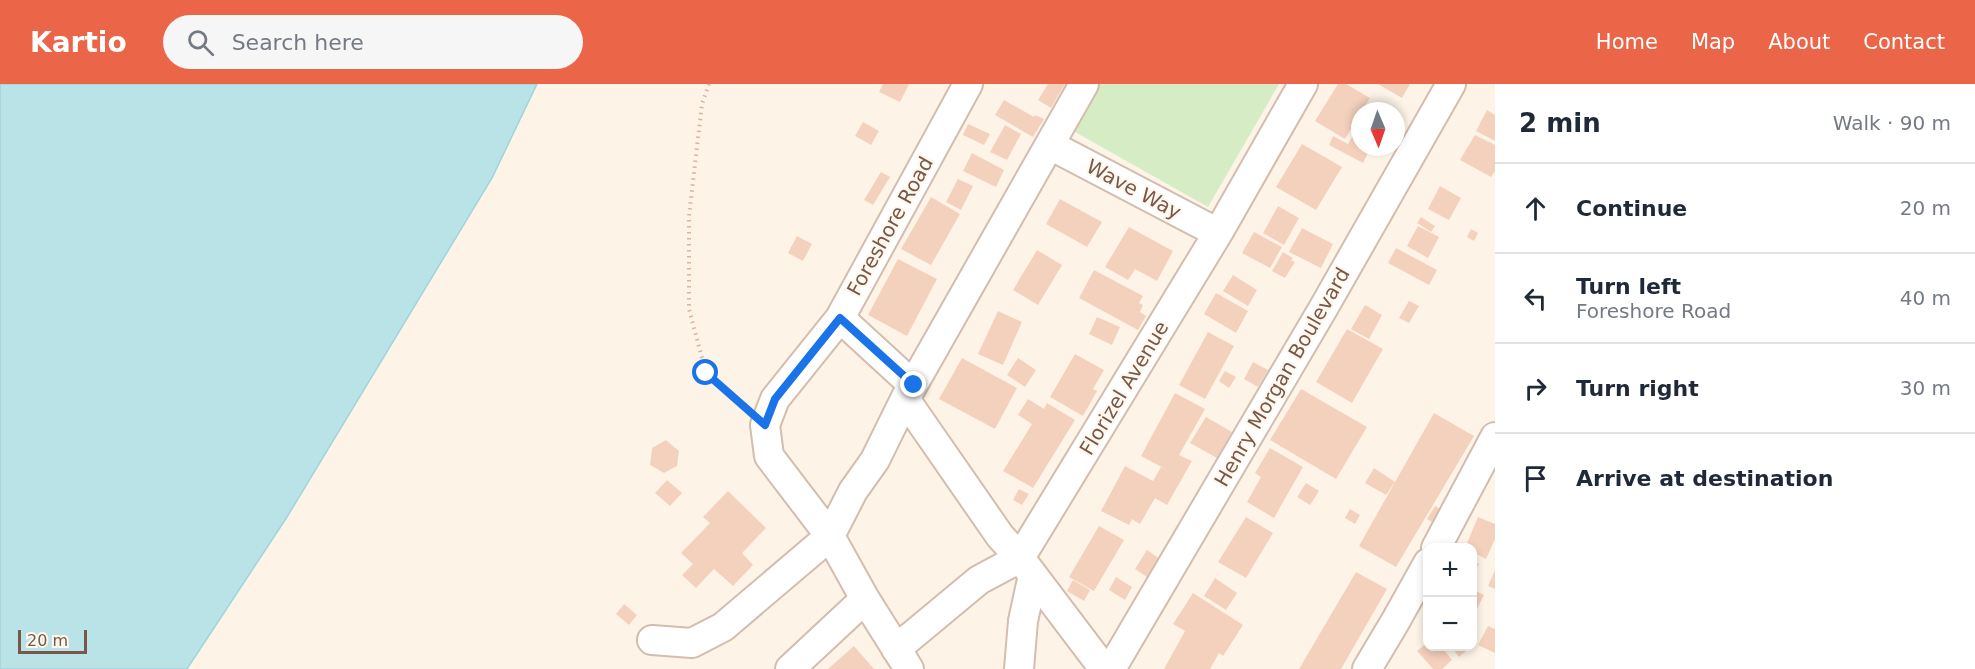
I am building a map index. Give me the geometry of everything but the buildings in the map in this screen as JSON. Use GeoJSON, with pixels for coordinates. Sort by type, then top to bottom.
{"type":"FeatureCollection","features":[{"type":"Feature","properties":{"kind":"street","name":"Foreshore Road"},"geometry":{"type":"LineString","coordinates":[[903,659],[830,536],[769,456],[765,425],[775,399],[840,318],[968,84]]}},
{"type":"Feature","properties":{"kind":"street"},"geometry":{"type":"LineString","coordinates":[[652,640],[692,643],[723,627],[830,536],[852,490],[875,460],[909,392],[1084,84]]}},
{"type":"Feature","properties":{"kind":"street","name":"Florizel Avenue"},"geometry":{"type":"LineString","coordinates":[[1027,566],[1303,84]]}},
{"type":"Feature","properties":{"kind":"street","name":"Henry Morgan Boulevard"},"geometry":{"type":"LineString","coordinates":[[1111,669],[1330,297],[1451,84]]}},
{"type":"Feature","properties":{"kind":"street","name":"Wave Way"},"geometry":{"type":"LineString","coordinates":[[1050,145],[1218,233]]}},
{"type":"Feature","properties":{"kind":"street"},"geometry":{"type":"LineString","coordinates":[[840,318],[909,392],[1000,536],[1027,566],[1104,669]]}},
{"type":"Feature","properties":{"kind":"street"},"geometry":{"type":"LineString","coordinates":[[1439,543],[1495,437]]}},
{"type":"Feature","properties":{"kind":"street"},"geometry":{"type":"LineString","coordinates":[[903,659],[979,580],[1027,566]]}},
{"type":"Feature","properties":{"kind":"street"},"geometry":{"type":"LineString","coordinates":[[1019,669],[1027,566]]}},
{"type":"Feature","properties":{"kind":"street"},"geometry":{"type":"LineString","coordinates":[[1366,669],[1423,572]]}},
{"type":"Feature","properties":{"kind":"street"},"geometry":{"type":"LineString","coordinates":[[790,669],[866,599]]}},
{"type":"Feature","properties":{"kind":"path"},"geometry":{"type":"LineString","coordinates":[[709,84],[702,104],[689,216],[689,309],[706,373],[765,425]]}},
{"type":"Feature","properties":{"kind":"green space"},"geometry":{"type":"Polygon","coordinates":[[[1093,84],[1279,84],[1208,207],[1068,128],[1093,84]]]}},
{"type":"Feature","properties":{"kind":"water"},"geometry":{"type":"Polygon","coordinates":[[[0,84],[537,84],[492,178],[287,517],[187,669],[0,669],[0,84]]]}},
{"type":"Feature","properties":{"kind":"route"},"geometry":{"type":"LineString","coordinates":[[706,373],[765,425],[775,399],[840,318],[914,385]]}}]}
